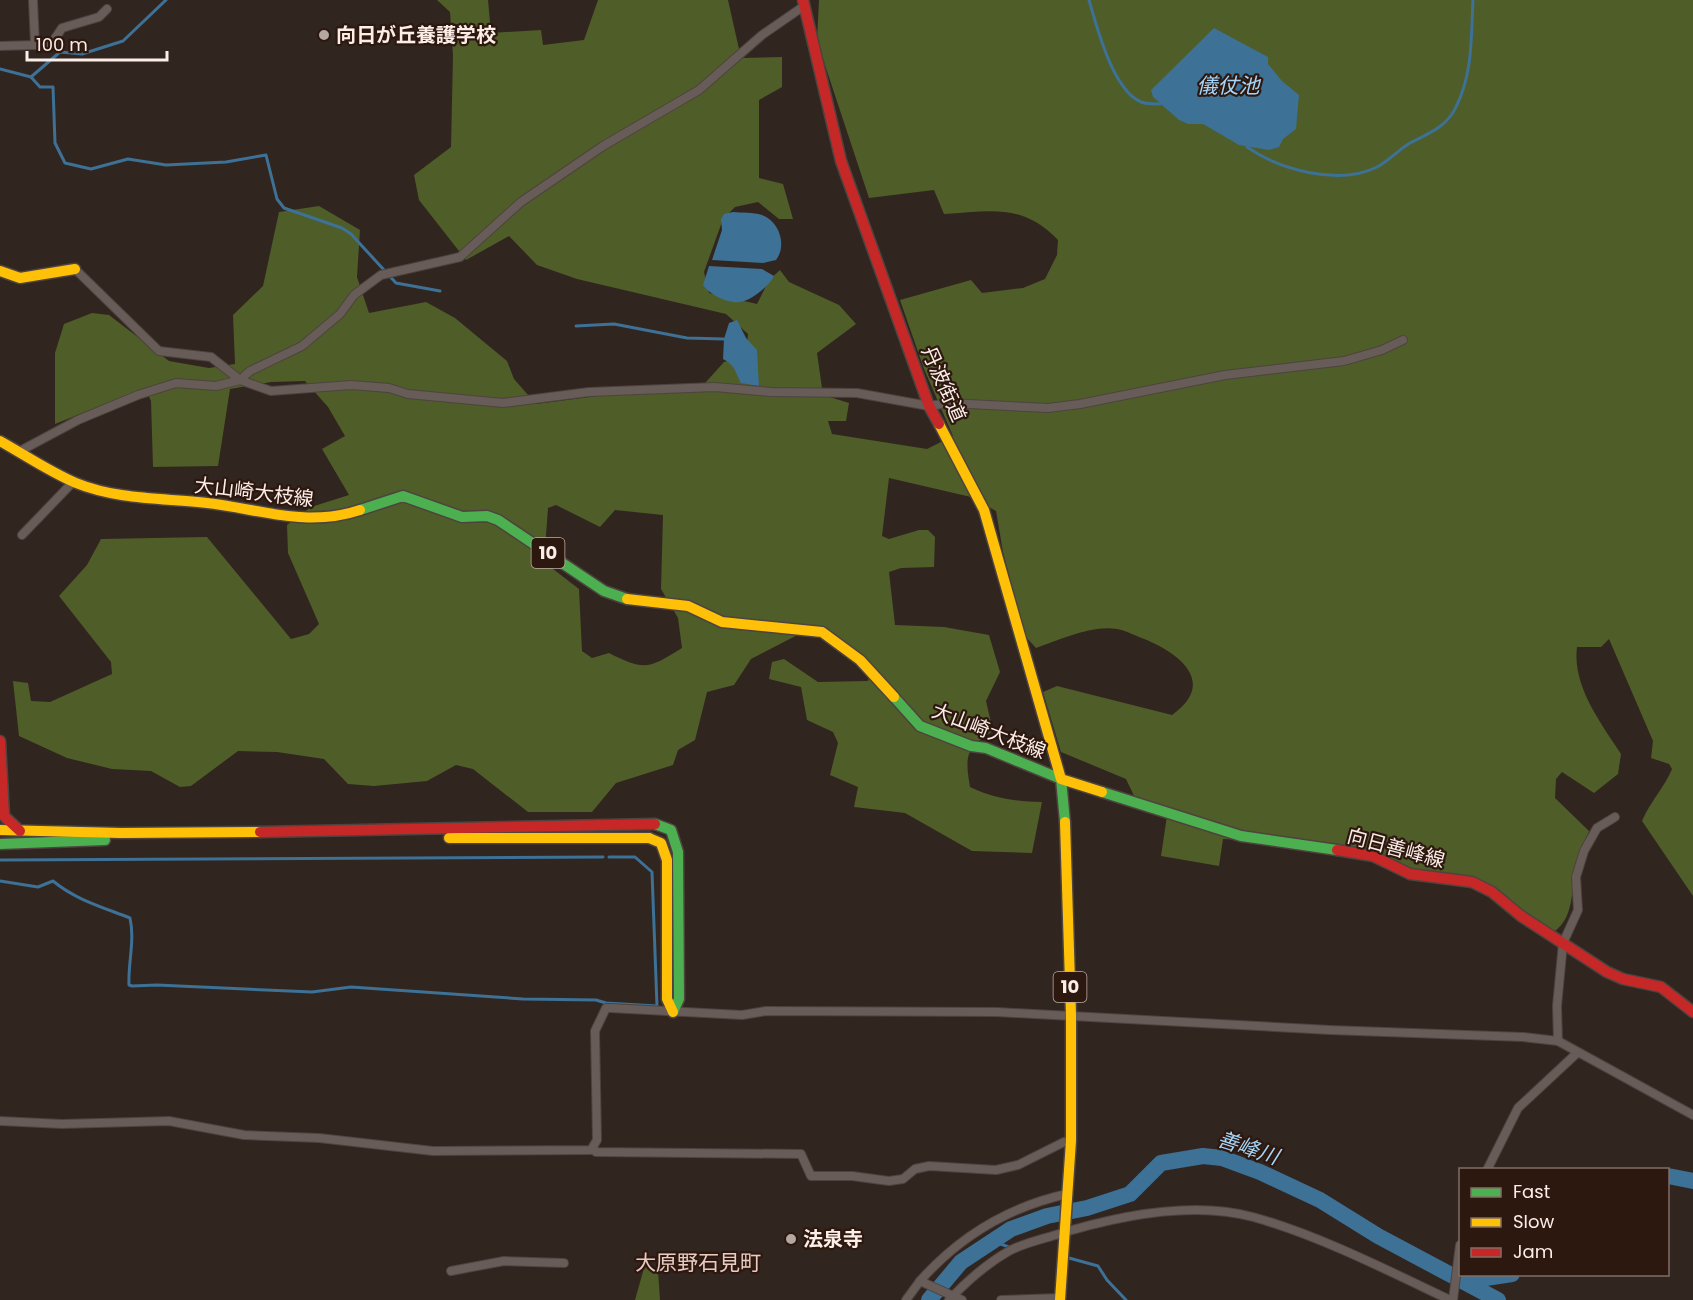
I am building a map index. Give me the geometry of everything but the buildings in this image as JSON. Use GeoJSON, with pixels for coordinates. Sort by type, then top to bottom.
{"type":"FeatureCollection","features":[{"type":"Feature","properties":{"kind":"main road","name":"丹波街道"},"geometry":{"type":"LineString","coordinates":[[804,3],[840,161],[929,406],[984,510],[1037,693],[1054,762],[1061,778]]}},
{"type":"Feature","properties":{"kind":"main road"},"geometry":{"type":"LineString","coordinates":[[0,271],[20,278],[75,269]]}},
{"type":"Feature","properties":{"kind":"main road","name":"大山崎大枝線"},"geometry":{"type":"LineString","coordinates":[[0,441],[73,482],[119,496],[208,503],[276,515],[319,519],[336,518],[403,496],[462,517],[487,516],[498,520],[604,591],[619,598],[688,606],[722,622],[822,632],[860,660],[920,726],[972,746],[986,748],[1061,778],[1064,796],[1071,1015],[1071,1141],[1060,1299]]}},
{"type":"Feature","properties":{"kind":"main road"},"geometry":{"type":"LineString","coordinates":[[0,741],[4,816],[20,831]]}},
{"type":"Feature","properties":{"kind":"main road","name":"向日善峰線"},"geometry":{"type":"LineString","coordinates":[[1061,778],[1240,836],[1316,849],[1348,851],[1372,856],[1410,874],[1472,882],[1492,892],[1521,916],[1607,972],[1672,993],[1693,1012]]}},
{"type":"Feature","properties":{"kind":"main road"},"geometry":{"type":"LineString","coordinates":[[0,830],[434,830],[655,824],[671,830],[678,852],[679,999],[673,1012]]}},
{"type":"Feature","properties":{"kind":"main road"},"geometry":{"type":"LineString","coordinates":[[0,844],[137,840],[649,838],[661,843],[667,860],[667,999],[673,1012]]}},
{"type":"Feature","properties":{"kind":"street"},"geometry":{"type":"LineString","coordinates":[[33,0],[35,45]]}},
{"type":"Feature","properties":{"kind":"street"},"geometry":{"type":"LineString","coordinates":[[20,452],[78,420],[138,395],[176,383],[216,386],[240,380],[250,371],[303,346],[340,314],[354,295],[375,278],[400,269],[460,257],[521,202],[603,146],[699,90],[762,35],[804,3]]}},
{"type":"Feature","properties":{"kind":"street"},"geometry":{"type":"LineString","coordinates":[[0,46],[51,43],[62,28],[99,17],[108,9]]}},
{"type":"Feature","properties":{"kind":"street"},"geometry":{"type":"LineString","coordinates":[[75,269],[159,351],[211,357],[240,380],[271,391],[351,385],[389,388],[408,394],[503,403],[589,392],[659,390],[681,387],[857,393],[929,406],[949,403],[1048,408],[1080,404],[1225,375],[1344,362],[1382,350],[1403,340]]}},
{"type":"Feature","properties":{"kind":"street"},"geometry":{"type":"LineString","coordinates":[[22,535],[73,482]]}},
{"type":"Feature","properties":{"kind":"street"},"geometry":{"type":"LineString","coordinates":[[1558,1041],[1557,1006],[1563,943],[1578,910],[1576,877],[1584,850],[1597,828],[1616,817]]}},
{"type":"Feature","properties":{"kind":"street"},"geometry":{"type":"LineString","coordinates":[[593,1148],[597,1140],[595,1031],[606,1008],[742,1016],[766,1011],[1071,1015],[1341,1031],[1523,1037],[1558,1041],[1693,1115]]}},
{"type":"Feature","properties":{"kind":"street"},"geometry":{"type":"LineString","coordinates":[[1488,1168],[1518,1108],[1577,1053]]}},
{"type":"Feature","properties":{"kind":"street"},"geometry":{"type":"LineString","coordinates":[[0,1121],[62,1124],[169,1121],[244,1135],[319,1138],[433,1150],[593,1148],[596,1152],[801,1154],[811,1176],[852,1176],[889,1181],[903,1179],[915,1169],[929,1167],[996,1170],[1007,1168],[1071,1141]]}},
{"type":"Feature","properties":{"kind":"street"},"geometry":{"type":"LineString","coordinates":[[906,1300],[959,1244],[985,1226],[1005,1214],[1067,1195]]}},
{"type":"Feature","properties":{"kind":"street"},"geometry":{"type":"LineString","coordinates":[[951,1297],[975,1274],[1010,1251],[1065,1230],[1138,1214],[1211,1211],[1251,1216],[1295,1231],[1452,1299],[1459,1253]]}},
{"type":"Feature","properties":{"kind":"street"},"geometry":{"type":"LineString","coordinates":[[451,1271],[504,1261],[564,1263]]}},
{"type":"Feature","properties":{"kind":"street"},"geometry":{"type":"LineString","coordinates":[[922,1282],[962,1300]]}},
{"type":"Feature","properties":{"kind":"street"},"geometry":{"type":"LineString","coordinates":[[1001,1300],[1060,1299]]}},
{"type":"Feature","properties":{"kind":"green space"},"geometry":{"type":"Polygon","coordinates":[[[437,0],[488,0],[491,33],[541,30],[543,45],[584,40],[598,0],[728,0],[741,58],[782,57],[782,87],[759,100],[759,178],[783,184],[793,219],[779,219],[758,202],[735,207],[723,219],[704,272],[709,293],[757,304],[769,280],[780,270],[789,282],[839,305],[856,324],[817,353],[823,395],[849,403],[846,421],[828,421],[832,434],[927,449],[953,436],[924,369],[900,300],[971,280],[982,293],[1023,288],[1045,279],[1057,255],[1058,240],[1045,228],[1019,215],[991,211],[944,214],[934,190],[869,198],[817,41],[819,0],[1693,0],[1693,896],[1642,821],[1672,769],[1669,764],[1651,758],[1653,741],[1609,639],[1601,647],[1577,647],[1577,662],[1583,690],[1621,754],[1618,774],[1594,793],[1562,772],[1556,779],[1555,798],[1589,831],[1576,866],[1568,912],[1554,932],[1477,879],[1413,871],[1396,860],[1344,845],[1223,839],[1219,866],[1161,856],[1168,809],[1136,800],[1126,779],[1061,752],[1043,692],[1057,686],[1172,715],[1186,702],[1192,690],[1192,679],[1187,668],[1166,650],[1117,629],[1086,631],[1036,648],[1025,636],[1003,552],[996,511],[971,497],[889,478],[882,536],[889,539],[919,530],[928,530],[935,537],[934,567],[901,568],[889,572],[895,625],[944,627],[989,635],[1000,672],[986,701],[993,731],[977,743],[969,754],[970,787],[1005,799],[1042,802],[1032,853],[972,851],[905,813],[854,807],[858,787],[830,775],[838,743],[833,732],[807,720],[801,687],[769,679],[772,662],[784,659],[818,682],[868,681],[872,667],[834,633],[815,626],[751,659],[734,685],[707,692],[695,740],[678,750],[673,765],[616,783],[592,812],[528,812],[473,769],[456,765],[427,781],[374,786],[348,784],[324,759],[277,752],[238,751],[191,786],[180,787],[151,771],[112,769],[67,758],[19,736],[13,681],[28,683],[31,701],[50,702],[112,674],[111,662],[59,596],[87,565],[101,539],[207,537],[291,639],[309,634],[319,624],[288,553],[287,525],[311,507],[349,495],[322,449],[345,436],[328,407],[305,381],[271,382],[230,389],[218,466],[153,467],[151,401],[145,388],[55,424],[55,353],[64,324],[92,313],[109,315],[169,361],[209,368],[235,364],[233,315],[263,286],[279,212],[319,206],[360,230],[357,277],[369,313],[426,302],[455,318],[507,361],[514,379],[536,404],[628,392],[697,392],[724,362],[746,356],[748,334],[726,314],[577,279],[537,265],[509,236],[466,260],[419,200],[414,175],[451,147],[453,55],[450,12],[437,0]],[[556,505],[548,508],[544,562],[579,589],[582,651],[592,658],[609,653],[639,665],[653,664],[682,648],[678,618],[661,589],[663,515],[615,510],[600,527],[556,505]]]}},
{"type":"Feature","properties":{"kind":"green space"},"geometry":{"type":"Polygon","coordinates":[[[646,1261],[658,1271],[660,1300],[635,1300],[646,1261]]]}},
{"type":"Feature","properties":{"kind":"water","name":"儀仗池"},"geometry":{"type":"Polygon","coordinates":[[[1214,28],[1268,57],[1268,64],[1282,81],[1299,95],[1296,129],[1283,139],[1279,147],[1269,150],[1239,145],[1203,124],[1188,124],[1179,120],[1153,97],[1151,90],[1214,28]]]}},
{"type":"Feature","properties":{"kind":"water"},"geometry":{"type":"Polygon","coordinates":[[[733,212],[759,214],[773,223],[781,241],[776,260],[763,263],[712,260],[722,230],[721,219],[724,214],[733,212]]]}},
{"type":"Feature","properties":{"kind":"water"},"geometry":{"type":"Polygon","coordinates":[[[709,266],[762,269],[774,276],[755,296],[735,302],[714,295],[703,285],[709,266]]]}},
{"type":"Feature","properties":{"kind":"water"},"geometry":{"type":"Polygon","coordinates":[[[737,320],[746,338],[757,350],[759,386],[741,383],[733,367],[723,359],[724,339],[729,323],[737,320]]]}},
{"type":"Feature","properties":{"kind":"waterway"},"geometry":{"type":"LineString","coordinates":[[31,77],[60,52],[82,54],[123,41],[166,0]]}},
{"type":"Feature","properties":{"kind":"waterway"},"geometry":{"type":"LineString","coordinates":[[1089,0],[1108,57],[1122,85],[1141,102],[1160,104]]}},
{"type":"Feature","properties":{"kind":"waterway"},"geometry":{"type":"LineString","coordinates":[[1247,147],[1293,168],[1328,175],[1362,173],[1386,162],[1406,146],[1436,129],[1447,120],[1456,107],[1466,81],[1473,0]]}},
{"type":"Feature","properties":{"kind":"waterway"},"geometry":{"type":"LineString","coordinates":[[0,69],[31,77],[40,87],[53,87],[55,143],[65,163],[91,169],[128,159],[166,165],[226,162],[266,155],[277,199],[284,208],[342,228],[351,234],[396,283],[440,291]]}},
{"type":"Feature","properties":{"kind":"waterway"},"geometry":{"type":"LineString","coordinates":[[576,326],[614,324],[687,338],[724,339]]}},
{"type":"Feature","properties":{"kind":"waterway"},"geometry":{"type":"LineString","coordinates":[[0,860],[603,857]]}},
{"type":"Feature","properties":{"kind":"waterway"},"geometry":{"type":"LineString","coordinates":[[0,881],[38,887],[53,881],[80,898],[130,918],[132,935],[129,985],[132,986],[157,985],[312,992],[351,987],[523,999],[596,1000],[606,1003],[657,1006],[652,872],[635,857],[609,857]]}},
{"type":"Feature","properties":{"kind":"waterway","name":"善峰川"},"geometry":{"type":"LineString","coordinates":[[929,1300],[961,1262],[1011,1229],[1047,1216],[1087,1208],[1130,1194],[1161,1163],[1203,1156],[1222,1158],[1260,1172],[1320,1200],[1378,1236],[1498,1300]]}},
{"type":"Feature","properties":{"kind":"waterway"},"geometry":{"type":"LineString","coordinates":[[1669,1176],[1693,1181]]}},
{"type":"Feature","properties":{"kind":"waterway"},"geometry":{"type":"LineString","coordinates":[[992,1241],[1009,1247]]}},
{"type":"Feature","properties":{"kind":"waterway"},"geometry":{"type":"LineString","coordinates":[[1069,1258],[1098,1266],[1107,1280],[1126,1300]]}},
{"type":"Feature","properties":{"kind":"waterway"},"geometry":{"type":"LineString","coordinates":[[1466,1281],[1499,1276]]}},
{"type":"Feature","properties":{"kind":"traffic: fast"},"geometry":{"type":"LineString","coordinates":[[360,510],[403,496],[462,517],[487,516],[498,520],[604,591],[627,599]]}},
{"type":"Feature","properties":{"kind":"traffic: fast"},"geometry":{"type":"LineString","coordinates":[[894,697],[920,726],[971,746],[986,748],[1061,779],[1065,822]]}},
{"type":"Feature","properties":{"kind":"traffic: fast"},"geometry":{"type":"LineString","coordinates":[[1102,792],[1241,836],[1337,850]]}},
{"type":"Feature","properties":{"kind":"traffic: fast"},"geometry":{"type":"LineString","coordinates":[[655,824],[671,830],[678,852],[679,999],[673,1012]]}},
{"type":"Feature","properties":{"kind":"traffic: fast"},"geometry":{"type":"LineString","coordinates":[[0,844],[105,840]]}},
{"type":"Feature","properties":{"kind":"traffic: slow"},"geometry":{"type":"LineString","coordinates":[[0,271],[20,278],[75,269]]}},
{"type":"Feature","properties":{"kind":"traffic: slow"},"geometry":{"type":"LineString","coordinates":[[939,424],[984,510],[1061,779],[1102,792]]}},
{"type":"Feature","properties":{"kind":"traffic: slow"},"geometry":{"type":"LineString","coordinates":[[0,441],[66,479],[108,493],[207,503],[283,516],[321,517],[360,510]]}},
{"type":"Feature","properties":{"kind":"traffic: slow"},"geometry":{"type":"LineString","coordinates":[[627,599],[688,606],[722,622],[822,632],[860,660],[894,697]]}},
{"type":"Feature","properties":{"kind":"traffic: slow"},"geometry":{"type":"LineString","coordinates":[[1060,1300],[1071,1141],[1071,1015],[1065,822]]}},
{"type":"Feature","properties":{"kind":"traffic: slow"},"geometry":{"type":"LineString","coordinates":[[0,830],[121,833],[260,832]]}},
{"type":"Feature","properties":{"kind":"traffic: slow"},"geometry":{"type":"LineString","coordinates":[[449,838],[649,838]]}},
{"type":"Feature","properties":{"kind":"traffic: slow"},"geometry":{"type":"LineString","coordinates":[[649,838],[661,843],[667,860],[667,999],[673,1012]]}},
{"type":"Feature","properties":{"kind":"traffic: jam"},"geometry":{"type":"LineString","coordinates":[[803,0],[841,161],[929,406],[939,424]]}},
{"type":"Feature","properties":{"kind":"traffic: jam"},"geometry":{"type":"LineString","coordinates":[[0,741],[4,816],[20,831]]}},
{"type":"Feature","properties":{"kind":"traffic: jam"},"geometry":{"type":"LineString","coordinates":[[260,832],[655,824]]}},
{"type":"Feature","properties":{"kind":"traffic: jam"},"geometry":{"type":"LineString","coordinates":[[1337,850],[1373,856],[1410,874],[1472,882],[1492,892],[1521,916],[1607,972],[1623,979],[1661,987],[1693,1012]]}},
{"type":"Feature","properties":{"kind":"place","name":"向日が丘養護学校"},"geometry":{"type":"Point","coordinates":[324,35]}},
{"type":"Feature","properties":{"kind":"place","name":"法泉寺"},"geometry":{"type":"Point","coordinates":[791,1239]}},
{"type":"Feature","properties":{"kind":"district","name":"大原野石見町"},"geometry":{"type":"Point","coordinates":[698,1263]}}]}
